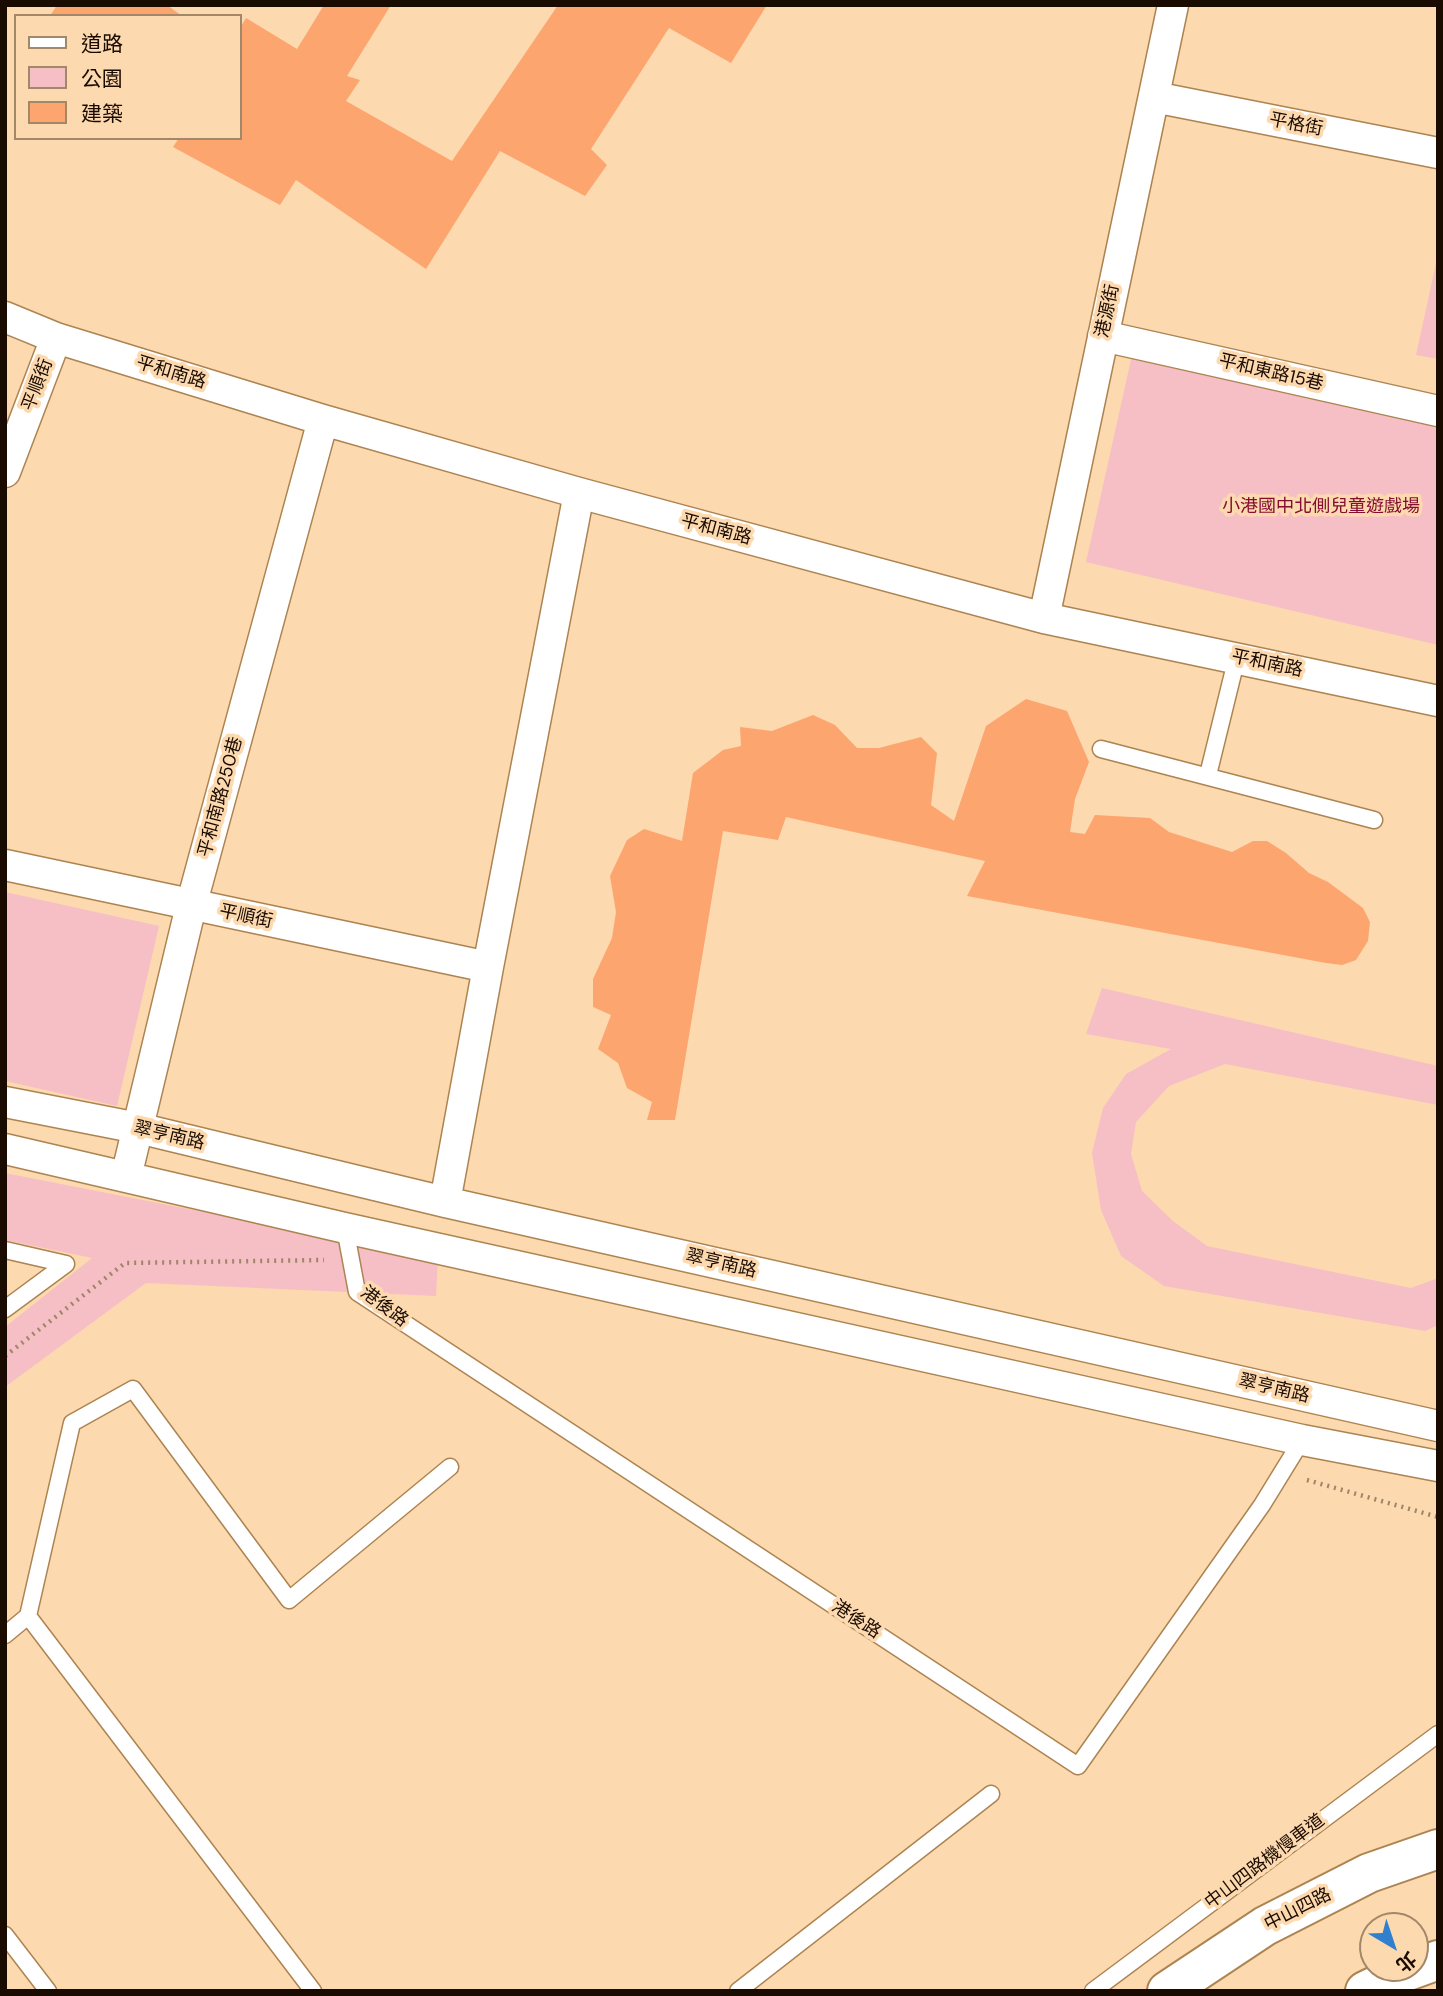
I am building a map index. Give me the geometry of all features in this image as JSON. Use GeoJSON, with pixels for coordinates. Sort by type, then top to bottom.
{"type":"FeatureCollection","features":[{"type":"Feature","properties":{"kind":"main road","name":"中山四路"},"geometry":{"type":"LineString","coordinates":[[1167,1991],[1265,1926],[1369,1873],[1438,1849]]}},
{"type":"Feature","properties":{"kind":"main road"},"geometry":{"type":"LineString","coordinates":[[1365,1991],[1438,1960]]}},
{"type":"Feature","properties":{"kind":"street","name":"港源街"},"geometry":{"type":"LineString","coordinates":[[1044,618],[1173,5]]}},
{"type":"Feature","properties":{"kind":"street","name":"平格街"},"geometry":{"type":"LineString","coordinates":[[1154,97],[1438,153]]}},
{"type":"Feature","properties":{"kind":"street","name":"平和南路"},"geometry":{"type":"LineString","coordinates":[[5,317],[56,338],[579,494],[1044,618],[1438,701]]}},
{"type":"Feature","properties":{"kind":"street","name":"平和東路15巷"},"geometry":{"type":"LineString","coordinates":[[1103,336],[1438,411]]}},
{"type":"Feature","properties":{"kind":"street","name":"平順街"},"geometry":{"type":"LineString","coordinates":[[5,472],[56,338]]}},
{"type":"Feature","properties":{"kind":"street","name":"平和南路250巷"},"geometry":{"type":"LineString","coordinates":[[126,1177],[191,906],[323,419]]}},
{"type":"Feature","properties":{"kind":"street"},"geometry":{"type":"LineString","coordinates":[[446,1202],[488,967],[579,494]]}},
{"type":"Feature","properties":{"kind":"street","name":"平順街"},"geometry":{"type":"LineString","coordinates":[[5,865],[488,967]]}},
{"type":"Feature","properties":{"kind":"street","name":"翠亨南路"},"geometry":{"type":"LineString","coordinates":[[5,1102],[138,1128],[446,1202],[1438,1426]]}},
{"type":"Feature","properties":{"kind":"street"},"geometry":{"type":"LineString","coordinates":[[5,1149],[126,1177],[348,1242],[1438,1466]]}},
{"type":"Feature","properties":{"kind":"lane"},"geometry":{"type":"LineString","coordinates":[[1208,775],[1237,657]]}},
{"type":"Feature","properties":{"kind":"lane"},"geometry":{"type":"LineString","coordinates":[[1101,749],[1374,820]]}},
{"type":"Feature","properties":{"kind":"lane","name":"港後路"},"geometry":{"type":"LineString","coordinates":[[348,1242],[357,1292],[1078,1766],[1262,1505],[1302,1440]]}},
{"type":"Feature","properties":{"kind":"lane"},"geometry":{"type":"LineString","coordinates":[[5,1250],[66,1264],[5,1309]]}},
{"type":"Feature","properties":{"kind":"lane"},"geometry":{"type":"LineString","coordinates":[[5,1635],[28,1616],[72,1423],[133,1390],[289,1600],[450,1467]]}},
{"type":"Feature","properties":{"kind":"lane"},"geometry":{"type":"LineString","coordinates":[[28,1616],[313,1991]]}},
{"type":"Feature","properties":{"kind":"lane","name":"中山四路機慢車道"},"geometry":{"type":"LineString","coordinates":[[1093,1991],[1438,1734]]}},
{"type":"Feature","properties":{"kind":"lane"},"geometry":{"type":"LineString","coordinates":[[738,1991],[991,1794]]}},
{"type":"Feature","properties":{"kind":"lane"},"geometry":{"type":"LineString","coordinates":[[5,1935],[48,1991]]}},
{"type":"Feature","properties":{"kind":"path"},"geometry":{"type":"LineString","coordinates":[[5,1356],[125,1263],[335,1259],[348,1242]]}},
{"type":"Feature","properties":{"kind":"path"},"geometry":{"type":"LineString","coordinates":[[1282,1472],[1438,1517]]}},
{"type":"Feature","properties":{"kind":"green space"},"geometry":{"type":"Polygon","coordinates":[[[1438,254],[1438,359],[1416,355],[1438,254]]]}},
{"type":"Feature","properties":{"kind":"green space","name":"小港國中北側兒童遊戲場"},"geometry":{"type":"Polygon","coordinates":[[[1132,355],[1438,423],[1438,645],[1086,562],[1132,355]]]}},
{"type":"Feature","properties":{"kind":"green space"},"geometry":{"type":"Polygon","coordinates":[[[5,892],[159,926],[117,1106],[5,1081],[5,892]]]}},
{"type":"Feature","properties":{"kind":"green space"},"geometry":{"type":"Polygon","coordinates":[[[1102,988],[1438,1066],[1438,1105],[1225,1064],[1169,1086],[1136,1122],[1131,1154],[1142,1191],[1173,1221],[1207,1246],[1411,1288],[1438,1278],[1438,1325],[1425,1331],[1164,1286],[1121,1256],[1101,1210],[1092,1153],[1103,1108],[1126,1074],[1171,1049],[1086,1034],[1102,988]]]}},
{"type":"Feature","properties":{"kind":"green space"},"geometry":{"type":"Polygon","coordinates":[[[5,1173],[438,1258],[436,1296],[146,1283],[5,1387],[5,1327],[92,1258],[5,1240],[5,1173]]]}},
{"type":"Feature","properties":{"kind":"building"},"geometry":{"type":"Polygon","coordinates":[[[57,5],[167,5],[179,14],[51,14],[57,5]]]}},
{"type":"Feature","properties":{"kind":"building"},"geometry":{"type":"Polygon","coordinates":[[[324,5],[391,5],[347,76],[360,80],[346,101],[452,161],[558,5],[767,5],[731,63],[669,28],[591,149],[607,165],[585,196],[500,151],[426,269],[296,180],[280,205],[173,147],[178,140],[242,140],[242,25],[246,18],[297,49],[324,5]]]}},
{"type":"Feature","properties":{"kind":"building"},"geometry":{"type":"Polygon","coordinates":[[[1026,699],[1067,711],[1089,762],[1075,799],[1070,832],[1085,834],[1095,815],[1150,818],[1169,832],[1232,852],[1253,841],[1267,841],[1309,873],[1328,882],[1363,908],[1370,922],[1368,941],[1356,960],[1342,965],[1326,963],[967,896],[985,861],[786,817],[778,840],[723,831],[675,1120],[647,1120],[652,1102],[627,1088],[618,1063],[598,1049],[611,1015],[593,1007],[593,979],[612,938],[616,912],[610,876],[627,840],[644,829],[682,841],[693,773],[723,750],[741,746],[740,727],[772,731],[813,715],[835,725],[857,748],[879,748],[921,737],[937,753],[931,805],[954,821],[986,726],[1026,699]]]}}]}
